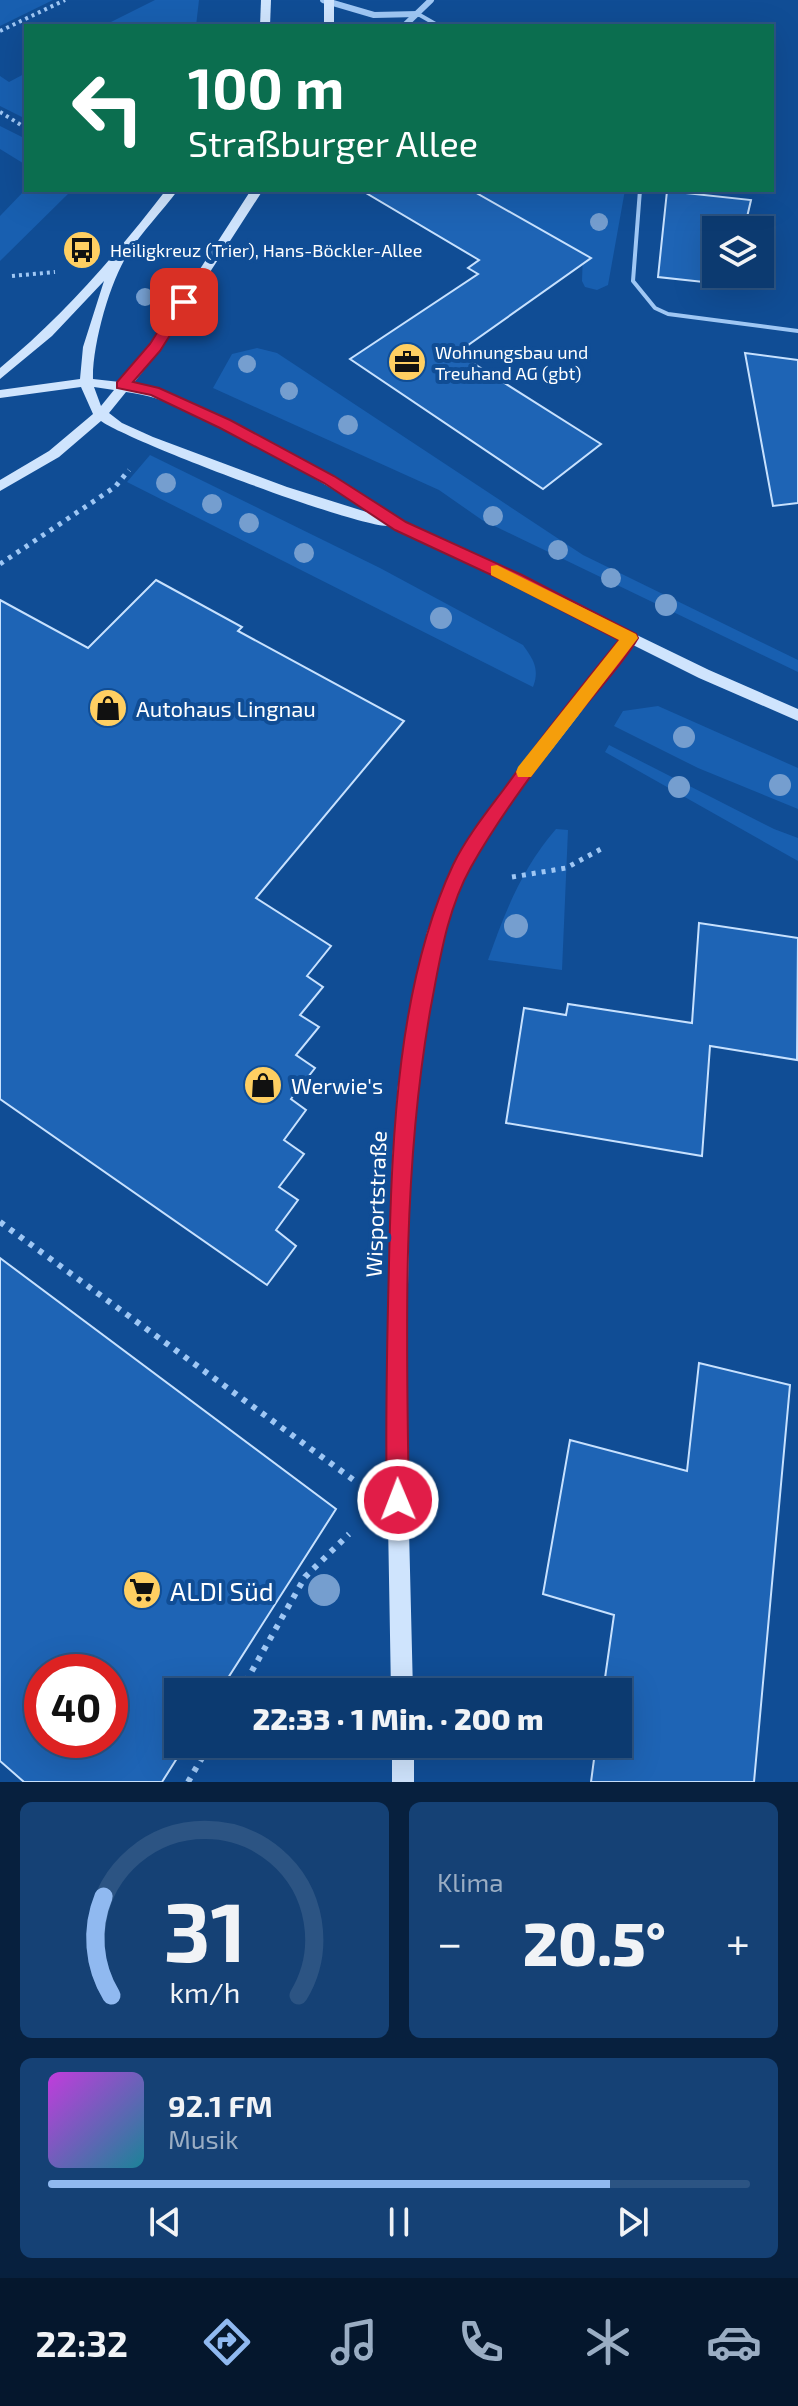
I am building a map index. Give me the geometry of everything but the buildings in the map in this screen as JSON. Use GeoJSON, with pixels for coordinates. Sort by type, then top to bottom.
{"type":"FeatureCollection","features":[{"type":"Feature","properties":{"kind":"street"},"geometry":{"type":"LineString","coordinates":[[265,24],[266,0]]}},
{"type":"Feature","properties":{"kind":"street"},"geometry":{"type":"LineString","coordinates":[[406,24],[431,0]]}},
{"type":"Feature","properties":{"kind":"street"},"geometry":{"type":"LineString","coordinates":[[329,24],[327,1],[374,15],[418,14]]}},
{"type":"Feature","properties":{"kind":"street"},"geometry":{"type":"LineString","coordinates":[[0,375],[45,339],[120,257],[170,192]]}},
{"type":"Feature","properties":{"kind":"street"},"geometry":{"type":"LineString","coordinates":[[0,486],[54,454],[101,414],[155,348],[256,192]]}},
{"type":"Feature","properties":{"kind":"street"},"geometry":{"type":"LineString","coordinates":[[120,257],[102,302],[90,347],[87,382],[90,398],[101,414],[150,440],[272,489],[401,526]]}},
{"type":"Feature","properties":{"kind":"street"},"geometry":{"type":"LineString","coordinates":[[0,394],[87,382],[154,391],[225,424],[329,479],[401,526],[630,638],[798,715]]}},
{"type":"Feature","properties":{"kind":"street","name":"Wisportstraße"},"geometry":{"type":"LineString","coordinates":[[402,1678],[396,1408],[401,1162],[407,1085],[435,932],[462,866],[494,816],[561,724],[630,638]]}},
{"type":"Feature","properties":{"kind":"street"},"geometry":{"type":"LineString","coordinates":[[403,1758],[403,1782]]}},
{"type":"Feature","properties":{"kind":"lane"},"geometry":{"type":"LineString","coordinates":[[418,14],[436,24]]}},
{"type":"Feature","properties":{"kind":"lane"},"geometry":{"type":"LineString","coordinates":[[640,192],[633,281],[655,308],[685,318],[798,331]]}},
{"type":"Feature","properties":{"kind":"path"},"geometry":{"type":"LineString","coordinates":[[0,31],[65,0]]}},
{"type":"Feature","properties":{"kind":"path"},"geometry":{"type":"LineString","coordinates":[[0,112],[24,127]]}},
{"type":"Feature","properties":{"kind":"path"},"geometry":{"type":"LineString","coordinates":[[0,564],[115,487],[133,465]]}},
{"type":"Feature","properties":{"kind":"path"},"geometry":{"type":"LineString","coordinates":[[512,877],[566,868],[601,849]]}},
{"type":"Feature","properties":{"kind":"path"},"geometry":{"type":"LineString","coordinates":[[0,1222],[357,1483]]}},
{"type":"Feature","properties":{"kind":"path"},"geometry":{"type":"LineString","coordinates":[[248,1678],[305,1577],[349,1534]]}},
{"type":"Feature","properties":{"kind":"path"},"geometry":{"type":"LineString","coordinates":[[188,1782],[202,1758]]}},
{"type":"Feature","properties":{"kind":"shaded area"},"geometry":{"type":"Polygon","coordinates":[[[0,0],[53,0],[0,26],[0,0]]]}},
{"type":"Feature","properties":{"kind":"shaded area"},"geometry":{"type":"Polygon","coordinates":[[[155,0],[199,0],[196,24],[107,24],[155,0]]]}},
{"type":"Feature","properties":{"kind":"shaded area"},"geometry":{"type":"Polygon","coordinates":[[[24,74],[24,118],[0,106],[0,76],[9,82],[24,74]]]}},
{"type":"Feature","properties":{"kind":"shaded area"},"geometry":{"type":"Polygon","coordinates":[[[0,126],[24,138],[24,164],[0,149],[0,126]]]}},
{"type":"Feature","properties":{"kind":"shaded area"},"geometry":{"type":"Polygon","coordinates":[[[24,191],[70,192],[0,261],[0,216],[24,191]]]}},
{"type":"Feature","properties":{"kind":"shaded area"},"geometry":{"type":"Polygon","coordinates":[[[475,192],[625,192],[608,285],[597,290],[585,287],[582,281],[583,253],[475,192]]]}},
{"type":"Feature","properties":{"kind":"shaded area"},"geometry":{"type":"Polygon","coordinates":[[[257,348],[277,353],[583,555],[798,660],[798,672],[482,520],[439,490],[213,388],[232,354],[257,348]]]}},
{"type":"Feature","properties":{"kind":"shaded area"},"geometry":{"type":"Polygon","coordinates":[[[150,455],[380,568],[523,645],[534,664],[536,675],[533,687],[127,482],[150,455]]]}},
{"type":"Feature","properties":{"kind":"shaded area"},"geometry":{"type":"Polygon","coordinates":[[[658,706],[798,768],[798,809],[698,768],[614,726],[623,711],[658,706]]]}},
{"type":"Feature","properties":{"kind":"shaded area"},"geometry":{"type":"Polygon","coordinates":[[[609,745],[774,829],[798,838],[798,861],[605,752],[609,745]]]}},
{"type":"Feature","properties":{"kind":"shaded area"},"geometry":{"type":"Polygon","coordinates":[[[556,829],[568,830],[562,970],[488,960],[524,875],[556,829]]]}},
{"type":"Feature","properties":{"kind":"slow traffic"},"geometry":{"type":"LineString","coordinates":[[497,570],[630,638],[525,772]]}},
{"type":"Feature","properties":{"kind":"place","name":"Heiligkreuz (Trier), Hans-Böckler-Allee"},"geometry":{"type":"Point","coordinates":[82,250]}},
{"type":"Feature","properties":{"kind":"place","name":"Wohnungsbau und Treuhand AG (gbt)"},"geometry":{"type":"Point","coordinates":[407,362]}},
{"type":"Feature","properties":{"kind":"place","name":"Autohaus Lingnau"},"geometry":{"type":"Point","coordinates":[108,708]}},
{"type":"Feature","properties":{"kind":"place","name":"Werwie's"},"geometry":{"type":"Point","coordinates":[263,1085]}},
{"type":"Feature","properties":{"kind":"place","name":"ALDI Süd"},"geometry":{"type":"Point","coordinates":[142,1590]}},
{"type":"Feature","properties":{"kind":"route"},"geometry":{"type":"LineString","coordinates":[[184,302],[155,348],[122,385],[154,391],[225,424],[329,479],[401,526],[630,638],[529,765],[494,816],[462,866],[435,932],[407,1085],[401,1162],[396,1408],[398,1500]]}}]}
